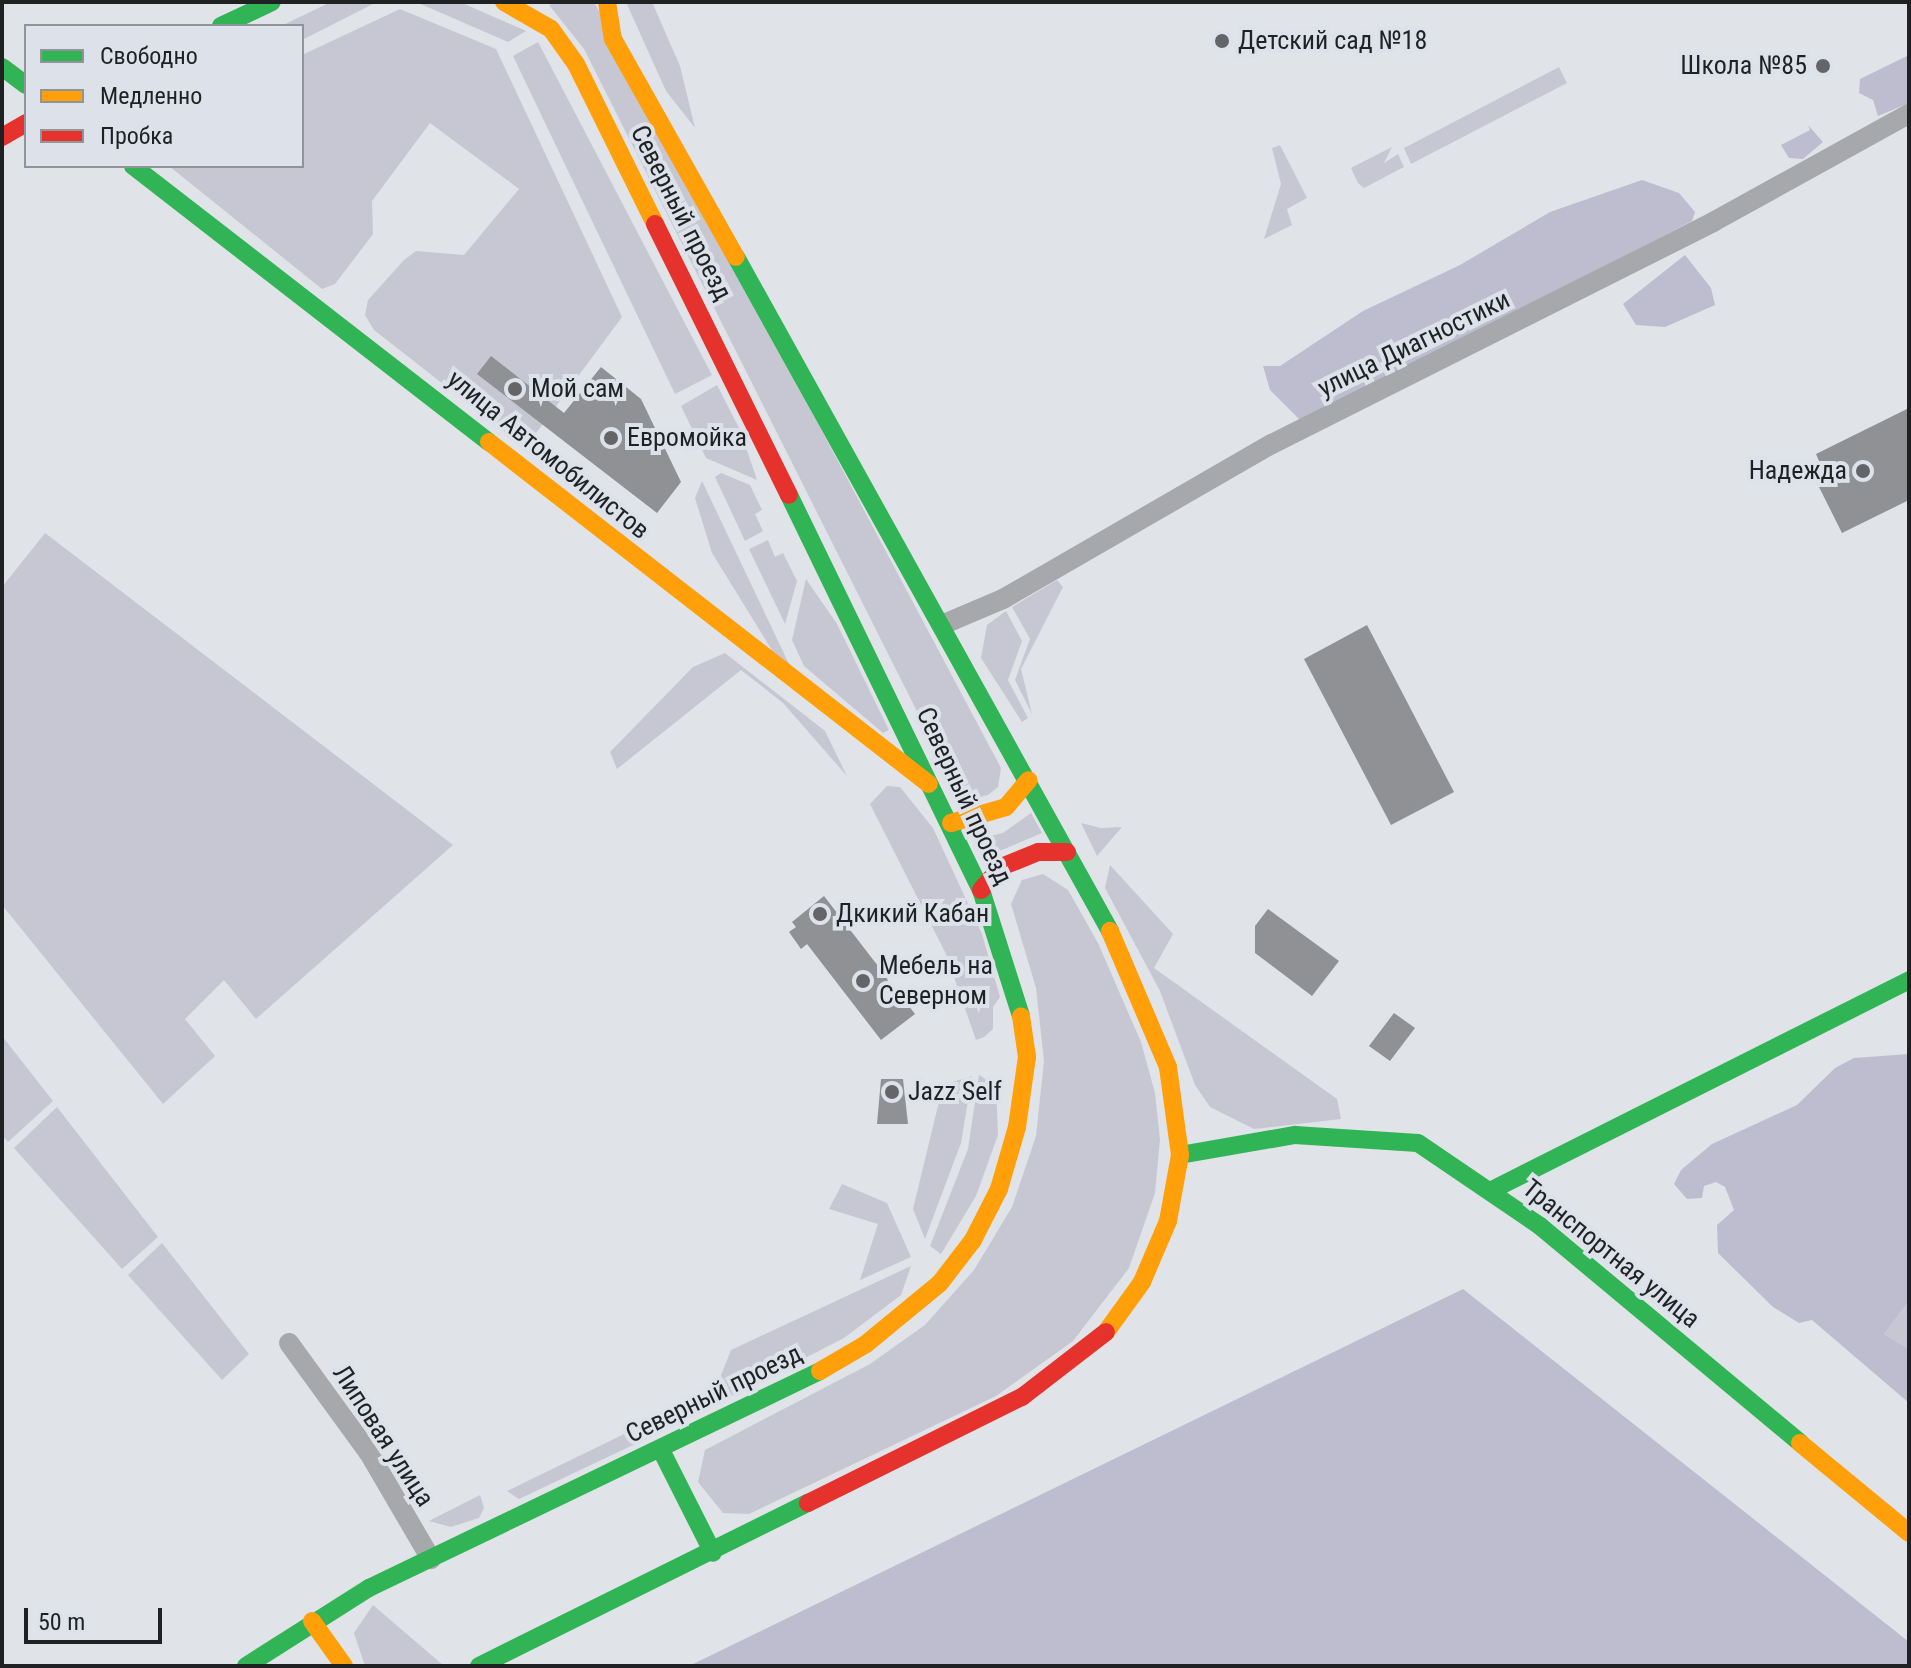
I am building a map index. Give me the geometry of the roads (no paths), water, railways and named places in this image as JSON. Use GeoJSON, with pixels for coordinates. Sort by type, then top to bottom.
{"type":"FeatureCollection","features":[{"type":"Feature","properties":{"kind":"main road"},"geometry":{"type":"LineString","coordinates":[[225,24],[272,2]]}},
{"type":"Feature","properties":{"kind":"main road","name":"Северный проезд"},"geometry":{"type":"LineString","coordinates":[[246,1666],[312,1621],[431,1559],[661,1450],[866,1344],[940,1283],[979,1230],[1010,1158],[1027,1057],[1016,987],[981,890],[951,823],[576,64],[551,29],[504,2]]}},
{"type":"Feature","properties":{"kind":"main road","name":"Северный проезд"},"geometry":{"type":"LineString","coordinates":[[479,1666],[713,1553],[1022,1397],[1101,1339],[1142,1282],[1168,1221],[1180,1155],[1178,1110],[1163,1053],[1117,944],[944,624],[620,53],[607,2]]}},
{"type":"Feature","properties":{"kind":"main road"},"geometry":{"type":"LineString","coordinates":[[2,67],[24,84]]}},
{"type":"Feature","properties":{"kind":"main road"},"geometry":{"type":"LineString","coordinates":[[2,137],[24,124]]}},
{"type":"Feature","properties":{"kind":"main road","name":"улица Автомобилистов"},"geometry":{"type":"LineString","coordinates":[[136,168],[930,785]]}},
{"type":"Feature","properties":{"kind":"main road"},"geometry":{"type":"LineString","coordinates":[[951,823],[1006,807],[1029,780]]}},
{"type":"Feature","properties":{"kind":"main road"},"geometry":{"type":"LineString","coordinates":[[981,890],[1001,867],[1038,852],[1067,852]]}},
{"type":"Feature","properties":{"kind":"main road","name":"Транспортная улица"},"geometry":{"type":"LineString","coordinates":[[1909,980],[1492,1190],[1909,1533]]}},
{"type":"Feature","properties":{"kind":"main road"},"geometry":{"type":"LineString","coordinates":[[1180,1155],[1295,1135],[1392,1137],[1429,1149],[1492,1190]]}},
{"type":"Feature","properties":{"kind":"main road"},"geometry":{"type":"LineString","coordinates":[[661,1450],[713,1553]]}},
{"type":"Feature","properties":{"kind":"main road"},"geometry":{"type":"LineString","coordinates":[[312,1621],[344,1666]]}},
{"type":"Feature","properties":{"kind":"street","name":"улица Диагностики"},"geometry":{"type":"LineString","coordinates":[[944,624],[1003,599],[1272,444],[1700,228],[1909,114]]}},
{"type":"Feature","properties":{"kind":"street","name":"Липовая улица"},"geometry":{"type":"LineString","coordinates":[[289,1343],[369,1453],[431,1559]]}},
{"type":"Feature","properties":{"kind":"place","name":"Детский сад №18"},"geometry":{"type":"Point","coordinates":[1222,41]}},
{"type":"Feature","properties":{"kind":"place","name":"Школа №85"},"geometry":{"type":"Point","coordinates":[1823,66]}},
{"type":"Feature","properties":{"kind":"place","name":"Мой сам"},"geometry":{"type":"Point","coordinates":[515,389]}},
{"type":"Feature","properties":{"kind":"place","name":"Евромойка"},"geometry":{"type":"Point","coordinates":[611,438]}},
{"type":"Feature","properties":{"kind":"place","name":"Надежда"},"geometry":{"type":"Point","coordinates":[1863,471]}},
{"type":"Feature","properties":{"kind":"place","name":"Дкикий Кабан"},"geometry":{"type":"Point","coordinates":[820,914]}},
{"type":"Feature","properties":{"kind":"place","name":"Мебель на Северном"},"geometry":{"type":"Point","coordinates":[863,981]}},
{"type":"Feature","properties":{"kind":"place","name":"Jazz Self"},"geometry":{"type":"Point","coordinates":[892,1092]}}]}
